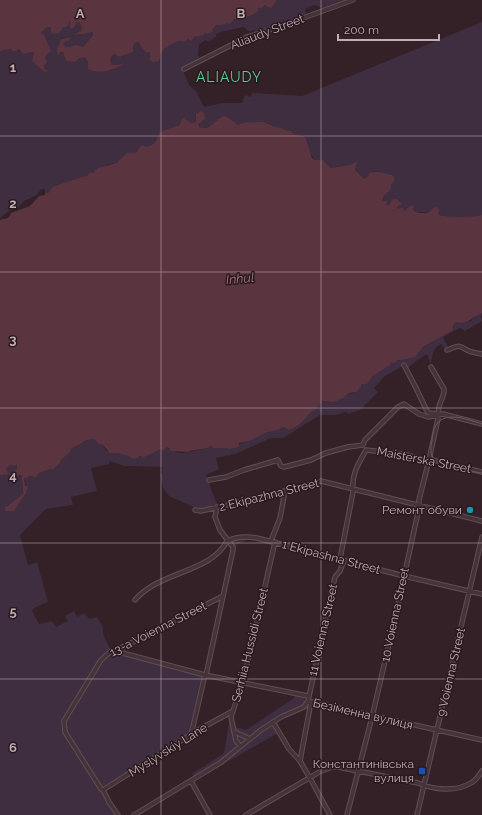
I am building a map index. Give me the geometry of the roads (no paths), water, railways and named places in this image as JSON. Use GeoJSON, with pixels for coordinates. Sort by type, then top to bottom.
{"type":"FeatureCollection","features":[{"type":"Feature","properties":{"kind":"street","name":"Aliaudy Street"},"geometry":{"type":"LineString","coordinates":[[184,69],[247,37],[353,0]]}},
{"type":"Feature","properties":{"kind":"street"},"geometry":{"type":"LineString","coordinates":[[447,350],[457,346],[468,351],[482,354]]}},
{"type":"Feature","properties":{"kind":"street"},"geometry":{"type":"LineString","coordinates":[[404,366],[427,411],[432,414],[443,414],[482,424]]}},
{"type":"Feature","properties":{"kind":"street","name":"10 Voienna Street"},"geometry":{"type":"LineString","coordinates":[[347,815],[372,716],[404,576],[429,460],[438,410],[444,396],[444,389],[431,367]]}},
{"type":"Feature","properties":{"kind":"street"},"geometry":{"type":"LineString","coordinates":[[363,445],[365,440],[398,407],[404,404],[419,414],[428,417],[438,414]]}},
{"type":"Feature","properties":{"kind":"street"},"geometry":{"type":"LineString","coordinates":[[340,559],[353,492],[352,482],[354,472],[366,450],[363,445]]}},
{"type":"Feature","properties":{"kind":"street"},"geometry":{"type":"LineString","coordinates":[[209,480],[226,477],[278,460],[281,466],[284,467],[311,460],[333,451],[363,445]]}},
{"type":"Feature","properties":{"kind":"street","name":"Maisterska Street"},"geometry":{"type":"LineString","coordinates":[[366,450],[403,454],[482,472]]}},
{"type":"Feature","properties":{"kind":"street","name":"2 Ekipazhna Street"},"geometry":{"type":"LineString","coordinates":[[196,510],[217,507],[321,481],[419,504],[482,521]]}},
{"type":"Feature","properties":{"kind":"street","name":"Serhiia Hussidi Street"},"geometry":{"type":"LineString","coordinates":[[240,746],[236,741],[231,717],[242,682],[285,491]]}},
{"type":"Feature","properties":{"kind":"street"},"geometry":{"type":"LineString","coordinates":[[135,600],[142,592],[159,582],[206,562],[224,547],[227,541],[220,530],[215,517],[217,507]]}},
{"type":"Feature","properties":{"kind":"street","name":"1 Ekipashna Street"},"geometry":{"type":"LineString","coordinates":[[227,541],[243,536],[273,541],[404,576],[482,594]]}},
{"type":"Feature","properties":{"kind":"street","name":"9 Voienna Street"},"geometry":{"type":"LineString","coordinates":[[417,815],[482,537]]}},
{"type":"Feature","properties":{"kind":"street","name":"13-a Voienna Street"},"geometry":{"type":"LineString","coordinates":[[191,735],[222,596],[234,550],[227,541]]}},
{"type":"Feature","properties":{"kind":"street","name":"11 Voienna Street"},"geometry":{"type":"LineString","coordinates":[[300,761],[309,702],[308,696],[335,577],[340,571],[344,560]]}},
{"type":"Feature","properties":{"kind":"street","name":"13-a Voienna Street"},"geometry":{"type":"LineString","coordinates":[[103,790],[101,790],[64,729],[64,721],[101,660],[111,651],[115,651],[222,596]]}},
{"type":"Feature","properties":{"kind":"street"},"geometry":{"type":"LineString","coordinates":[[115,651],[205,675],[308,696]]}},
{"type":"Feature","properties":{"kind":"street","name":"Безіменна вулиця"},"geometry":{"type":"LineString","coordinates":[[134,815],[220,763],[240,746],[273,722],[304,707],[309,702],[482,740]]}},
{"type":"Feature","properties":{"kind":"street","name":"Myslyvskiy Lane"},"geometry":{"type":"LineString","coordinates":[[103,790],[191,735],[233,711]]}},
{"type":"Feature","properties":{"kind":"street"},"geometry":{"type":"LineString","coordinates":[[273,722],[289,749],[300,761],[310,777],[330,815]]}},
{"type":"Feature","properties":{"kind":"street"},"geometry":{"type":"LineString","coordinates":[[235,732],[250,739]]}},
{"type":"Feature","properties":{"kind":"street"},"geometry":{"type":"LineString","coordinates":[[246,815],[310,777],[332,767],[358,770],[443,790],[473,783],[482,771]]}},
{"type":"Feature","properties":{"kind":"street"},"geometry":{"type":"LineString","coordinates":[[191,781],[210,815]]}},
{"type":"Feature","properties":{"kind":"street"},"geometry":{"type":"LineString","coordinates":[[103,790],[118,815]]}},
{"type":"Feature","properties":{"kind":"water"},"geometry":{"type":"Polygon","coordinates":[[[0,0],[277,0],[271,8],[265,5],[262,8],[258,8],[259,10],[250,16],[234,19],[230,24],[227,23],[223,25],[216,25],[212,30],[213,32],[206,34],[205,32],[204,35],[194,37],[191,41],[188,39],[171,44],[164,49],[159,61],[153,62],[150,60],[150,52],[146,53],[138,42],[134,43],[133,52],[120,57],[114,54],[110,60],[112,65],[125,64],[102,72],[88,69],[88,62],[85,57],[78,59],[75,62],[66,61],[63,52],[60,52],[59,55],[57,53],[57,48],[61,39],[70,38],[69,41],[66,41],[63,45],[67,47],[77,45],[83,47],[93,35],[93,32],[75,34],[81,31],[82,27],[79,22],[76,23],[74,28],[70,28],[70,20],[68,26],[62,28],[59,33],[51,34],[51,27],[47,27],[41,33],[44,35],[51,51],[45,58],[47,62],[44,65],[44,68],[48,71],[45,72],[32,61],[34,53],[32,52],[23,54],[19,49],[17,51],[12,51],[11,49],[0,52],[0,0]]]}},
{"type":"Feature","properties":{"kind":"water","name":"Inhul"},"geometry":{"type":"Polygon","coordinates":[[[201,111],[204,113],[205,118],[199,124],[199,127],[203,128],[210,126],[221,117],[225,116],[238,125],[246,122],[263,122],[291,131],[295,135],[303,136],[306,139],[312,158],[314,160],[323,160],[330,168],[350,165],[356,162],[355,169],[364,179],[369,175],[368,174],[374,172],[392,175],[395,179],[391,184],[391,189],[384,196],[382,201],[387,201],[386,205],[389,205],[393,199],[397,199],[402,204],[397,207],[397,209],[403,208],[404,211],[412,205],[414,206],[413,209],[415,212],[420,213],[428,213],[436,207],[439,209],[439,215],[444,216],[466,217],[482,215],[482,313],[467,322],[456,322],[453,325],[453,330],[423,347],[415,357],[398,360],[394,363],[390,362],[390,365],[373,376],[367,384],[361,384],[361,387],[357,392],[349,393],[343,398],[334,402],[322,401],[317,409],[310,413],[295,428],[289,430],[284,427],[267,432],[249,441],[239,443],[239,446],[236,448],[213,448],[211,445],[208,448],[189,452],[171,451],[166,447],[164,451],[161,449],[142,458],[141,456],[134,459],[122,454],[110,453],[102,444],[99,444],[94,439],[87,440],[71,449],[53,470],[51,469],[39,473],[36,477],[29,476],[24,478],[25,486],[28,486],[26,493],[14,511],[5,511],[5,508],[23,494],[23,483],[22,477],[20,475],[17,476],[13,471],[17,470],[17,464],[15,466],[10,465],[6,469],[7,472],[10,473],[9,474],[3,474],[2,476],[0,474],[0,220],[8,218],[11,213],[30,206],[39,196],[50,192],[52,187],[87,176],[90,172],[93,173],[98,168],[116,163],[127,153],[134,153],[138,151],[142,145],[147,147],[152,145],[158,137],[159,132],[179,125],[184,118],[194,123],[196,121],[196,114],[201,111]]]}},
{"type":"Feature","properties":{"kind":"tram line"},"geometry":{"type":"LineString","coordinates":[[482,424],[458,417],[440,420],[434,428],[431,450],[433,458],[438,462],[457,468],[482,473]]}},
{"type":"Feature","properties":{"kind":"place","name":"Ремонт обуви"},"geometry":{"type":"Point","coordinates":[470,510]}},
{"type":"Feature","properties":{"kind":"place","name":"Константинівська вулиця"},"geometry":{"type":"Point","coordinates":[422,771]}},
{"type":"Feature","properties":{"kind":"district","name":"ALIAUDY"},"geometry":{"type":"Point","coordinates":[229,77]}}]}
